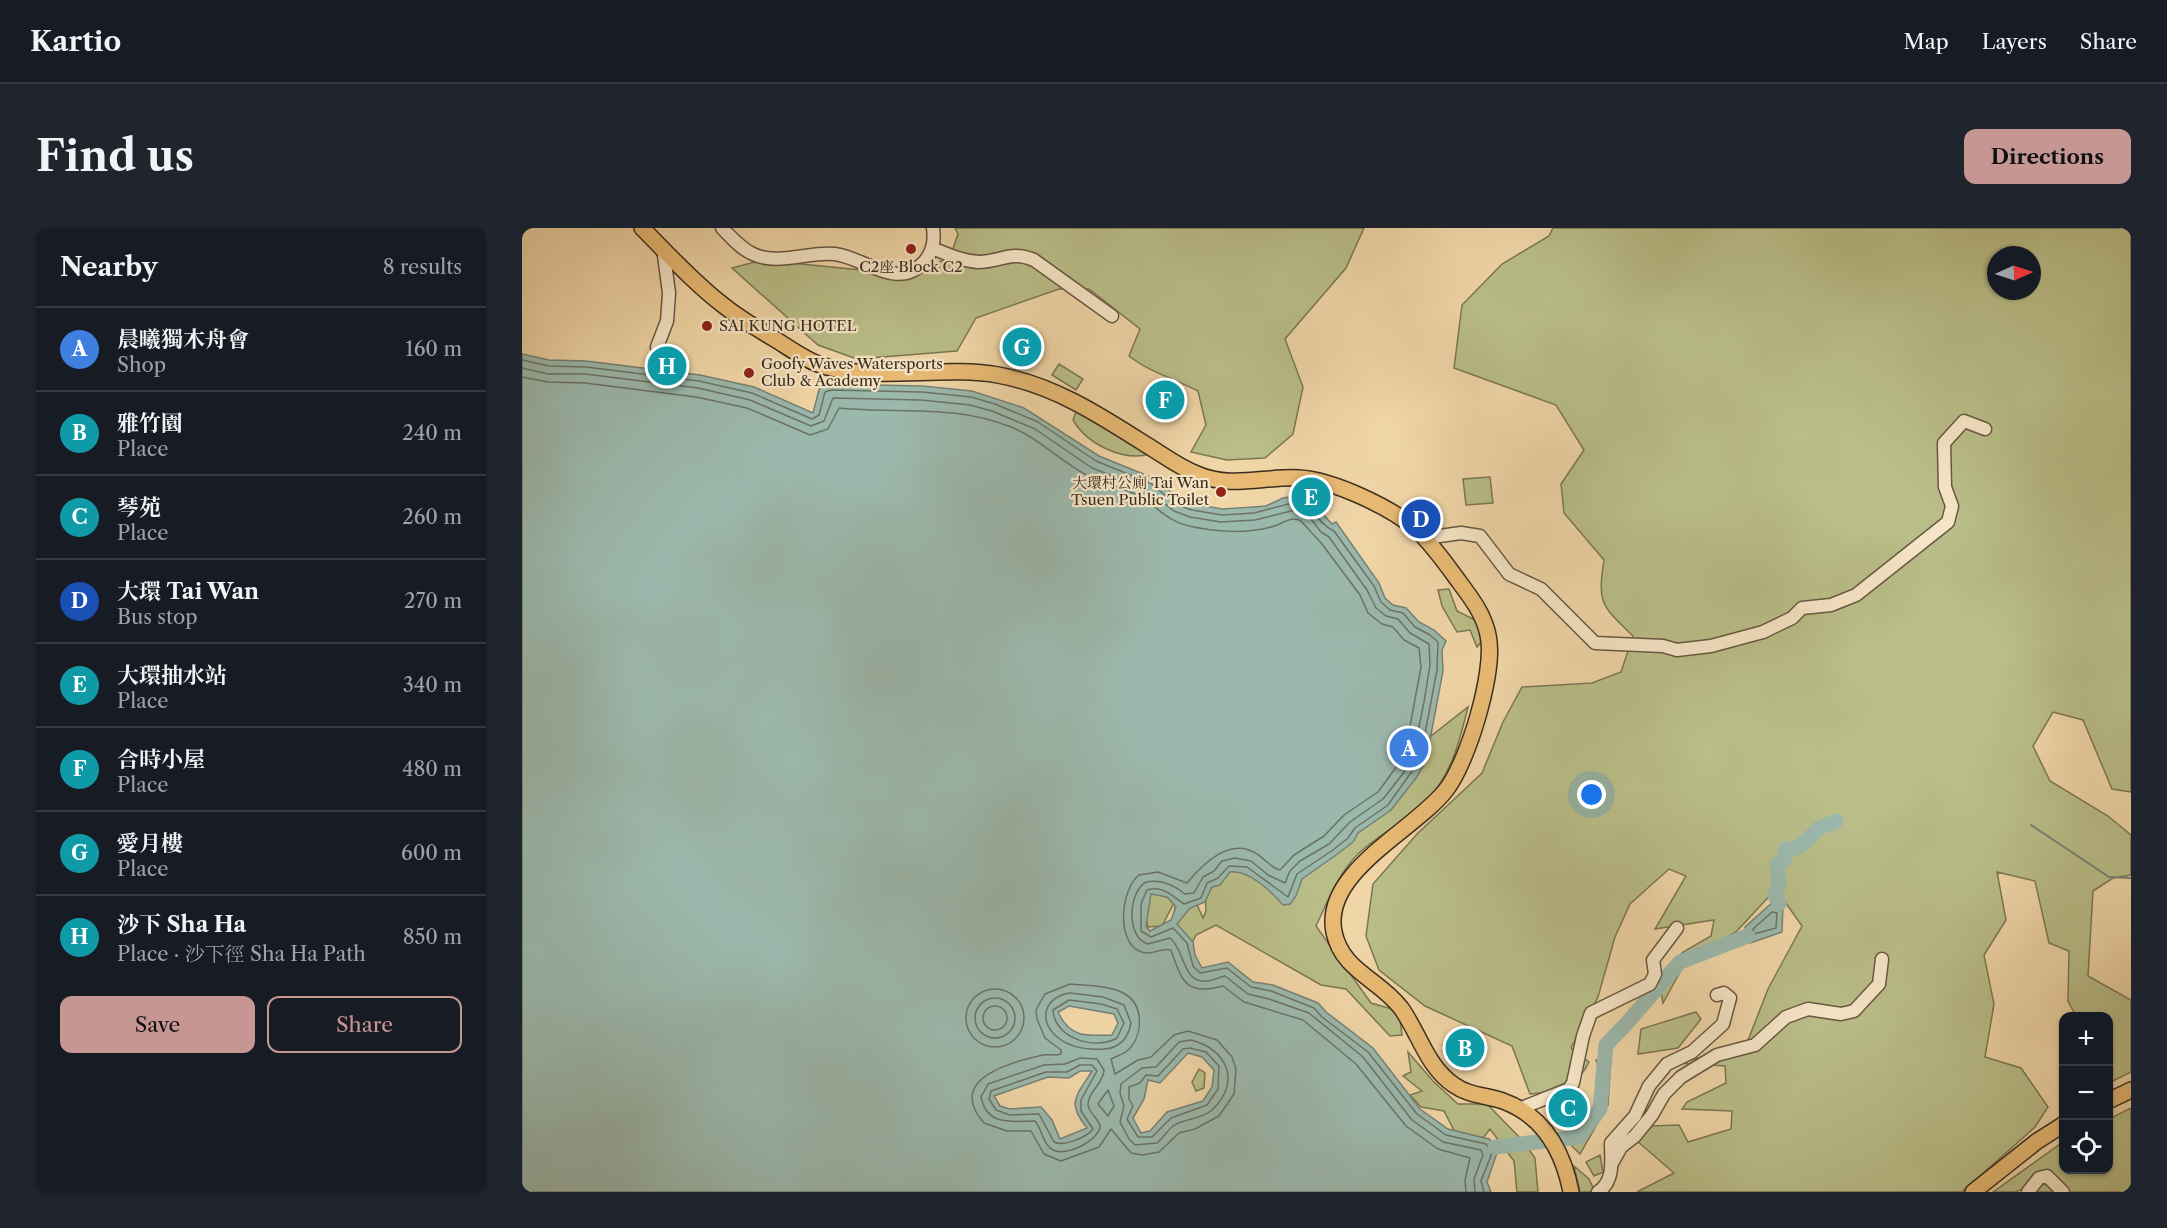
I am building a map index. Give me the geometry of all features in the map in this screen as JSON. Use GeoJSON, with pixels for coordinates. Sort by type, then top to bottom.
{"type":"FeatureCollection","features":[{"type":"Feature","properties":{"kind":"main road"},"geometry":{"type":"LineString","coordinates":[[642,228],[724,306],[799,354],[821,365],[849,371],[975,372],[1024,381],[1070,398],[1198,475],[1225,482],[1290,478],[1321,482],[1388,511],[1408,523],[1425,538],[1481,613],[1490,642],[1489,678],[1459,768],[1450,784],[1435,802],[1346,881],[1334,907],[1334,931],[1346,959],[1397,1003],[1432,1062],[1446,1079],[1465,1092],[1502,1101],[1519,1108],[1536,1121],[1553,1141],[1566,1166],[1572,1192]]}},
{"type":"Feature","properties":{"kind":"main road"},"geometry":{"type":"LineString","coordinates":[[2113,1099],[2131,1090]]}},
{"type":"Feature","properties":{"kind":"main road"},"geometry":{"type":"LineString","coordinates":[[1973,1192],[2036,1142],[2059,1127]]}},
{"type":"Feature","properties":{"kind":"street"},"geometry":{"type":"LineString","coordinates":[[722,228],[746,250],[757,256],[769,258],[834,254],[894,274],[904,274],[921,265],[933,248],[933,228]]}},
{"type":"Feature","properties":{"kind":"street"},"geometry":{"type":"LineString","coordinates":[[657,347],[667,321],[669,293],[663,262],[663,248]]}},
{"type":"Feature","properties":{"kind":"street"},"geometry":{"type":"LineString","coordinates":[[933,248],[963,260],[980,262],[1010,255],[1022,255],[1034,260],[1113,315]]}},
{"type":"Feature","properties":{"kind":"street"},"geometry":{"type":"LineString","coordinates":[[1425,538],[1461,532],[1480,536],[1509,574],[1541,589],[1595,643],[1663,646],[1677,650],[1711,646],[1763,632],[1792,618],[1802,608],[1831,605],[1856,595],[1948,522],[1952,506],[1945,487],[1944,443],[1964,421],[1985,429]]}},
{"type":"Feature","properties":{"kind":"street"},"geometry":{"type":"LineString","coordinates":[[1519,1108],[1569,1089],[1573,1083],[1583,1036],[1592,1013],[1650,984],[1655,974],[1653,960],[1677,928]]}},
{"type":"Feature","properties":{"kind":"street"},"geometry":{"type":"LineString","coordinates":[[1611,1165],[1621,1147],[1635,1136],[1664,1094],[1681,1077],[1717,1056],[1755,1045],[1785,1017],[1808,1009],[1841,1014],[1854,1011],[1879,984],[1882,959]]}},
{"type":"Feature","properties":{"kind":"street"},"geometry":{"type":"LineString","coordinates":[[1598,1192],[1604,1188],[1612,1170],[1611,1143],[1635,1116],[1649,1086],[1667,1064],[1692,1052],[1723,1024],[1730,998],[1724,993],[1718,995]]}},
{"type":"Feature","properties":{"kind":"street"},"geometry":{"type":"LineString","coordinates":[[2028,1192],[2038,1178],[2047,1176],[2062,1192]]}},
{"type":"Feature","properties":{"kind":"green space"},"geometry":{"type":"Polygon","coordinates":[[[955,228],[1364,228],[1346,268],[1285,339],[1303,387],[1293,434],[1265,458],[1227,460],[1191,452],[1206,425],[1198,391],[1154,371],[1129,356],[1140,329],[1089,289],[1059,289],[976,318],[957,351],[857,359],[818,345],[732,268],[762,260],[861,270],[906,278],[950,257],[958,234],[955,228]]]}},
{"type":"Feature","properties":{"kind":"green space"},"geometry":{"type":"Polygon","coordinates":[[[1553,228],[2131,228],[2131,792],[2112,789],[2083,720],[2053,712],[2033,746],[2050,781],[2108,816],[2131,835],[2131,875],[2113,878],[2093,891],[2088,976],[2131,1000],[2131,1072],[2113,1081],[2113,1012],[2074,1012],[2068,1001],[2069,951],[2049,943],[2035,881],[1997,872],[2006,920],[1984,955],[1994,1004],[1985,1057],[2021,1068],[2048,1107],[2035,1127],[1962,1192],[1637,1192],[1674,1173],[1637,1141],[1650,1126],[1679,1125],[1688,1142],[1731,1129],[1732,1111],[1682,1109],[1687,1102],[1726,1083],[1725,1066],[1676,1063],[1745,1048],[1768,989],[1802,926],[1776,889],[1736,932],[1685,963],[1663,1003],[1658,976],[1683,952],[1711,936],[1714,920],[1655,929],[1686,876],[1669,869],[1630,904],[1615,937],[1598,997],[1571,1048],[1589,1062],[1572,1083],[1549,1092],[1530,1094],[1512,1046],[1425,1006],[1379,970],[1366,936],[1373,884],[1417,834],[1482,773],[1503,722],[1522,687],[1592,683],[1621,672],[1633,636],[1614,618],[1604,603],[1601,586],[1604,560],[1564,513],[1561,484],[1584,450],[1556,405],[1454,368],[1462,305],[1502,264],[1549,236],[1553,228]]]}},
{"type":"Feature","properties":{"kind":"green space"},"geometry":{"type":"Polygon","coordinates":[[[1059,364],[1083,379],[1076,390],[1052,375],[1059,364]]]}},
{"type":"Feature","properties":{"kind":"green space"},"geometry":{"type":"Polygon","coordinates":[[[1078,407],[1150,454],[1140,456],[1117,453],[1096,443],[1079,429],[1073,420],[1078,407]]]}},
{"type":"Feature","properties":{"kind":"green space"},"geometry":{"type":"Polygon","coordinates":[[[1490,477],[1493,503],[1466,505],[1463,479],[1490,477]]]}},
{"type":"Feature","properties":{"kind":"green space"},"geometry":{"type":"Polygon","coordinates":[[[1449,589],[1457,611],[1475,620],[1484,639],[1477,647],[1470,630],[1457,632],[1442,606],[1438,590],[1449,589]]]}},
{"type":"Feature","properties":{"kind":"green space"},"geometry":{"type":"Polygon","coordinates":[[[1468,707],[1457,748],[1439,785],[1421,806],[1365,848],[1351,862],[1334,888],[1316,926],[1371,1003],[1399,1011],[1402,1035],[1390,1036],[1346,989],[1321,985],[1216,925],[1196,935],[1185,957],[1170,933],[1177,898],[1190,889],[1203,918],[1206,911],[1205,890],[1227,864],[1431,730],[1431,736],[1468,707]]]}},
{"type":"Feature","properties":{"kind":"green space"},"geometry":{"type":"Polygon","coordinates":[[[1156,891],[1175,901],[1162,926],[1148,927],[1141,898],[1156,891]]]}},
{"type":"Feature","properties":{"kind":"green space"},"geometry":{"type":"Polygon","coordinates":[[[1696,1012],[1701,1019],[1678,1048],[1638,1054],[1641,1029],[1696,1012]]]}},
{"type":"Feature","properties":{"kind":"green space"},"geometry":{"type":"Polygon","coordinates":[[[1408,1052],[1433,1081],[1458,1104],[1487,1104],[1523,1141],[1535,1158],[1538,1192],[1517,1192],[1514,1161],[1490,1129],[1484,1137],[1459,1140],[1444,1111],[1421,1107],[1410,1095],[1422,1091],[1403,1076],[1411,1072],[1408,1052]]]}},
{"type":"Feature","properties":{"kind":"green space"},"geometry":{"type":"Polygon","coordinates":[[[1611,1057],[1608,1105],[1580,1154],[1563,1137],[1596,1112],[1601,1073],[1596,1060],[1611,1057]]]}},
{"type":"Feature","properties":{"kind":"green space"},"geometry":{"type":"Polygon","coordinates":[[[1199,1069],[1205,1073],[1204,1088],[1196,1091],[1192,1082],[1199,1069]]]}},
{"type":"Feature","properties":{"kind":"green space"},"geometry":{"type":"Polygon","coordinates":[[[2131,1108],[2131,1192],[2034,1192],[2037,1184],[2015,1192],[1993,1192],[2059,1145],[2059,1174],[2113,1174],[2113,1117],[2131,1108]]]}},
{"type":"Feature","properties":{"kind":"green space"},"geometry":{"type":"Polygon","coordinates":[[[1600,1155],[1603,1172],[1594,1176],[1586,1162],[1600,1155]]]}},
{"type":"Feature","properties":{"kind":"green space"},"geometry":{"type":"Polygon","coordinates":[[[1574,1166],[1589,1179],[1595,1192],[1580,1192],[1574,1166]]]}},
{"type":"Feature","properties":{"kind":"water"},"geometry":{"type":"Polygon","coordinates":[[[522,354],[549,360],[586,361],[700,375],[754,387],[813,413],[820,386],[831,384],[922,386],[972,391],[1024,408],[1099,456],[1153,478],[1180,499],[1193,504],[1222,509],[1254,507],[1266,506],[1283,498],[1302,495],[1325,510],[1321,512],[1332,524],[1336,522],[1379,583],[1385,598],[1393,605],[1406,608],[1419,622],[1434,630],[1446,641],[1442,650],[1443,671],[1426,761],[1391,810],[1358,833],[1353,842],[1302,879],[1296,896],[1290,904],[1283,905],[1266,888],[1245,874],[1230,872],[1220,885],[1212,887],[1205,902],[1190,908],[1177,924],[1193,942],[1195,955],[1202,968],[1228,962],[1253,982],[1273,985],[1318,1003],[1326,1012],[1373,1048],[1420,1109],[1448,1129],[1489,1139],[1498,1150],[1487,1182],[1491,1192],[522,1192],[522,354]],[[1151,894],[1146,926],[1150,931],[1171,920],[1176,907],[1167,897],[1151,894]],[[1069,1006],[1058,1012],[1068,1027],[1080,1034],[1112,1035],[1118,1023],[1114,1014],[1069,1006]],[[1188,1053],[1160,1083],[1148,1080],[1144,1099],[1133,1118],[1141,1133],[1150,1131],[1167,1112],[1203,1101],[1212,1087],[1214,1070],[1202,1057],[1188,1053]],[[1080,1071],[1069,1078],[1048,1077],[994,1096],[1000,1106],[1010,1109],[1041,1107],[1052,1120],[1060,1139],[1087,1128],[1075,1105],[1078,1094],[1092,1071],[1080,1071]]]}},
{"type":"Feature","properties":{"kind":"water"},"geometry":{"type":"Polygon","coordinates":[[[1775,900],[1783,903],[1782,932],[1750,943],[1745,927],[1775,900]]]}},
{"type":"Feature","properties":{"kind":"waterway"},"geometry":{"type":"LineString","coordinates":[[1779,904],[1775,895],[1779,885],[1777,864],[1784,860],[1786,849],[1801,845],[1820,828],[1836,821]]}},
{"type":"Feature","properties":{"kind":"waterway"},"geometry":{"type":"LineString","coordinates":[[2031,825],[2109,877],[2131,878]]}},
{"type":"Feature","properties":{"kind":"waterway"},"geometry":{"type":"LineString","coordinates":[[1495,1147],[1579,1137],[1600,1109],[1606,1045],[1680,962],[1748,936]]}},
{"type":"Feature","properties":{"kind":"place","name":"C2座 Block C2"},"geometry":{"type":"Point","coordinates":[911,249]}},
{"type":"Feature","properties":{"kind":"place","name":"SAI KUNG HOTEL"},"geometry":{"type":"Point","coordinates":[707,326]}},
{"type":"Feature","properties":{"kind":"place","name":"愛月樓"},"geometry":{"type":"Point","coordinates":[1022,347]}},
{"type":"Feature","properties":{"kind":"place","name":"沙下 Sha Ha"},"geometry":{"type":"Point","coordinates":[667,366]}},
{"type":"Feature","properties":{"kind":"place","name":"Goofy Waves Watersports Club & Academy"},"geometry":{"type":"Point","coordinates":[749,373]}},
{"type":"Feature","properties":{"kind":"place","name":"合時小屋"},"geometry":{"type":"Point","coordinates":[1165,400]}},
{"type":"Feature","properties":{"kind":"place","name":"大環村公廁 Tai Wan Tsuen Public Toilet"},"geometry":{"type":"Point","coordinates":[1221,492]}},
{"type":"Feature","properties":{"kind":"place","name":"大環抽水站"},"geometry":{"type":"Point","coordinates":[1311,497]}},
{"type":"Feature","properties":{"kind":"place","name":"大環 Tai Wan"},"geometry":{"type":"Point","coordinates":[1421,519]}},
{"type":"Feature","properties":{"kind":"place","name":"晨曦獨木舟會"},"geometry":{"type":"Point","coordinates":[1409,748]}},
{"type":"Feature","properties":{"kind":"place","name":"雅竹園"},"geometry":{"type":"Point","coordinates":[1465,1048]}},
{"type":"Feature","properties":{"kind":"place","name":"琴苑"},"geometry":{"type":"Point","coordinates":[1568,1108]}}]}
